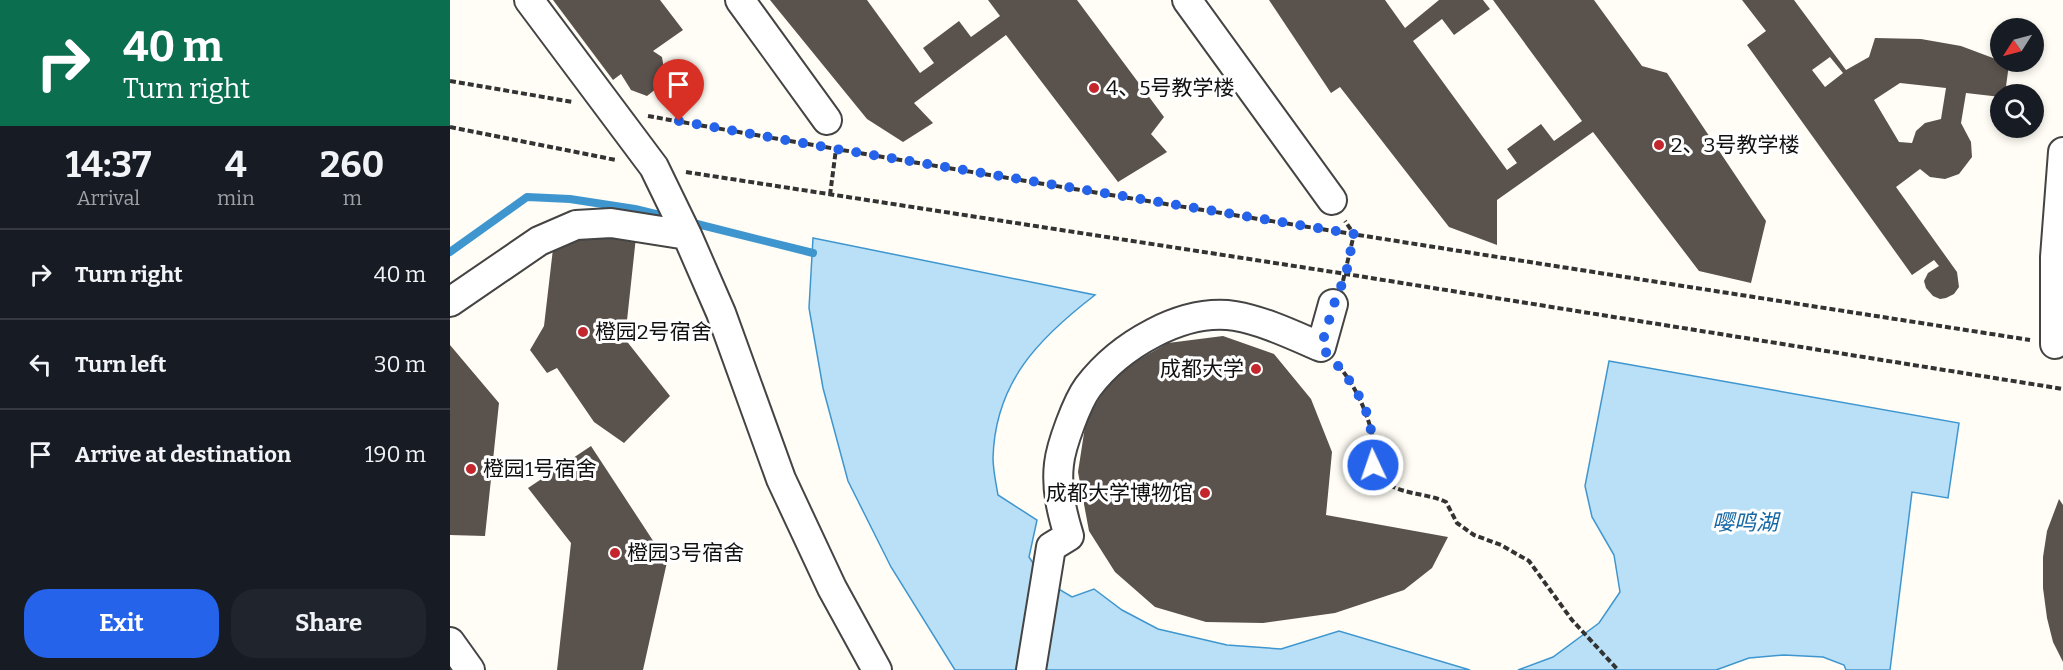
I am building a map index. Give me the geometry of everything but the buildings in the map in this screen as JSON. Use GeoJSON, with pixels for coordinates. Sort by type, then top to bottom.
{"type":"FeatureCollection","features":[{"type":"Feature","properties":{"kind":"street"},"geometry":{"type":"LineString","coordinates":[[529,0],[654,167],[721,313],[781,479],[832,588],[877,670]]}},
{"type":"Feature","properties":{"kind":"street"},"geometry":{"type":"LineString","coordinates":[[740,0],[827,120]]}},
{"type":"Feature","properties":{"kind":"street"},"geometry":{"type":"LineString","coordinates":[[1187,0],[1332,200]]}},
{"type":"Feature","properties":{"kind":"street"},"geometry":{"type":"LineString","coordinates":[[2055,344],[2055,257],[2063,152]]}},
{"type":"Feature","properties":{"kind":"street"},"geometry":{"type":"LineString","coordinates":[[450,302],[539,241],[576,225],[611,223],[686,233]]}},
{"type":"Feature","properties":{"kind":"street"},"geometry":{"type":"LineString","coordinates":[[1031,670],[1051,547],[1069,536],[1060,504],[1059,464],[1071,424],[1087,388],[1111,361],[1149,334],[1194,317],[1234,316],[1280,329],[1321,347],[1334,304]]}},
{"type":"Feature","properties":{"kind":"street"},"geometry":{"type":"LineString","coordinates":[[450,642],[470,670]]}},
{"type":"Feature","properties":{"kind":"path"},"geometry":{"type":"LineString","coordinates":[[450,81],[836,149],[1354,234],[2055,344]]}},
{"type":"Feature","properties":{"kind":"path"},"geometry":{"type":"LineString","coordinates":[[827,120],[836,149],[830,195]]}},
{"type":"Feature","properties":{"kind":"path"},"geometry":{"type":"LineString","coordinates":[[450,127],[654,167],[1346,274],[2063,389]]}},
{"type":"Feature","properties":{"kind":"path"},"geometry":{"type":"LineString","coordinates":[[1332,200],[1354,234],[1346,274],[1334,304]]}},
{"type":"Feature","properties":{"kind":"path"},"geometry":{"type":"LineString","coordinates":[[1321,347],[1340,367],[1358,394],[1371,429],[1373,465],[1383,481],[1406,492],[1431,495],[1446,502],[1457,523],[1473,536],[1501,545],[1529,561],[1572,620],[1618,670]]}},
{"type":"Feature","properties":{"kind":"water"},"geometry":{"type":"Polygon","coordinates":[[[813,238],[1095,295],[1056,328],[1024,364],[1011,384],[996,431],[993,463],[998,495],[1037,520],[1029,557],[1045,581],[1072,597],[1094,589],[1122,610],[1158,629],[1227,645],[1281,649],[1339,631],[1470,670],[955,670],[891,567],[848,481],[823,388],[809,308],[813,238]]]}},
{"type":"Feature","properties":{"kind":"water","name":"嘤鸣湖"},"geometry":{"type":"Polygon","coordinates":[[[1609,361],[1959,423],[1948,498],[1912,492],[1890,670],[1846,670],[1844,665],[1823,657],[1784,655],[1749,658],[1716,670],[1518,670],[1553,657],[1599,623],[1620,592],[1614,555],[1592,517],[1585,486],[1609,361]]]}},
{"type":"Feature","properties":{"kind":"waterway"},"geometry":{"type":"LineString","coordinates":[[450,252],[527,197],[570,199],[635,209],[672,218]]}},
{"type":"Feature","properties":{"kind":"waterway"},"geometry":{"type":"LineString","coordinates":[[689,222],[813,253]]}},
{"type":"Feature","properties":{"kind":"place","name":"4、5号教学楼"},"geometry":{"type":"Point","coordinates":[1094,88]}},
{"type":"Feature","properties":{"kind":"place","name":"2、3号教学楼"},"geometry":{"type":"Point","coordinates":[1659,145]}},
{"type":"Feature","properties":{"kind":"place","name":"橙园2号宿舍"},"geometry":{"type":"Point","coordinates":[583,332]}},
{"type":"Feature","properties":{"kind":"place","name":"成都大学"},"geometry":{"type":"Point","coordinates":[1256,369]}},
{"type":"Feature","properties":{"kind":"place","name":"橙园1号宿舍"},"geometry":{"type":"Point","coordinates":[471,469]}},
{"type":"Feature","properties":{"kind":"place","name":"成都大学博物馆"},"geometry":{"type":"Point","coordinates":[1205,493]}},
{"type":"Feature","properties":{"kind":"place","name":"橙园3号宿舍"},"geometry":{"type":"Point","coordinates":[615,553]}},
{"type":"Feature","properties":{"kind":"route"},"geometry":{"type":"LineString","coordinates":[[679,121],[1354,234],[1346,274],[1321,347],[1340,367],[1358,394],[1371,429],[1373,465]]}}]}
